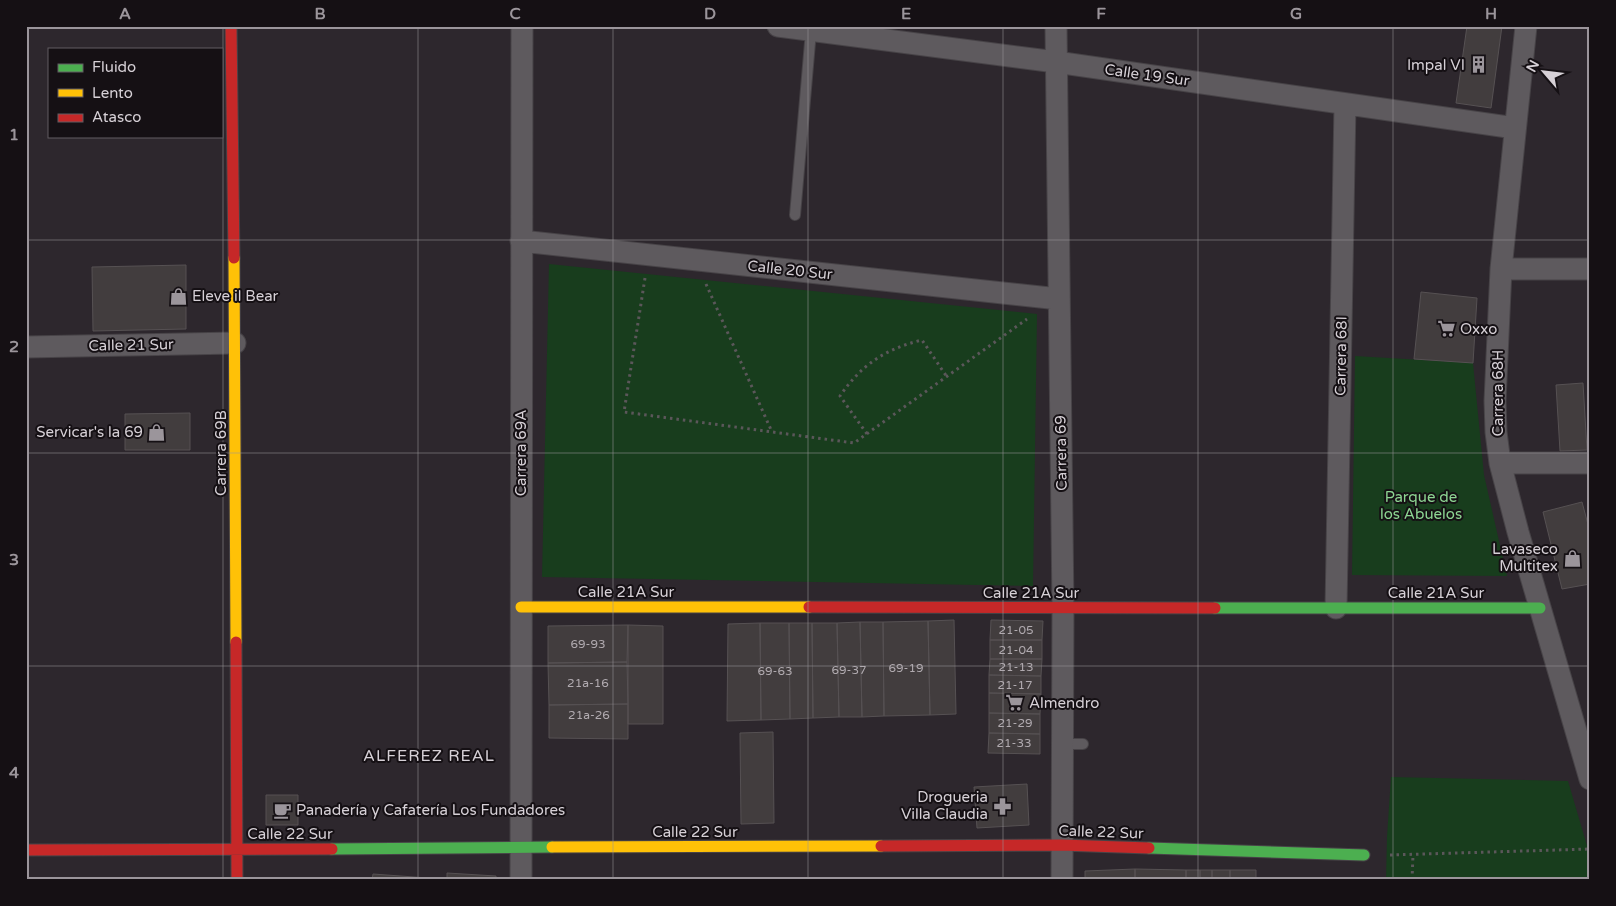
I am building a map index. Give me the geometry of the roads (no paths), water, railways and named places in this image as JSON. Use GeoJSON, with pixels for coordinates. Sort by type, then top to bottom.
{"type":"FeatureCollection","features":[{"type":"Feature","properties":{"kind":"street","name":"Carrera 69B"},"geometry":{"type":"LineString","coordinates":[[231,26],[235,344],[237,880]]}},
{"type":"Feature","properties":{"kind":"street","name":"Carrera 69A"},"geometry":{"type":"LineString","coordinates":[[521,880],[522,26]]}},
{"type":"Feature","properties":{"kind":"street","name":"Calle 19 Sur"},"geometry":{"type":"LineString","coordinates":[[778,26],[1056,62],[1515,128]]}},
{"type":"Feature","properties":{"kind":"street","name":"Carrera 69"},"geometry":{"type":"LineString","coordinates":[[1056,26],[1063,608],[1073,744],[1061,845],[1062,880]]}},
{"type":"Feature","properties":{"kind":"street","name":"Carrera 68H"},"geometry":{"type":"LineString","coordinates":[[1526,26],[1501,269],[1495,401],[1496,432],[1500,464],[1590,779]]}},
{"type":"Feature","properties":{"kind":"street","name":"Carrera 68I"},"geometry":{"type":"LineString","coordinates":[[1336,608],[1345,104]]}},
{"type":"Feature","properties":{"kind":"street","name":"Calle 20 Sur"},"geometry":{"type":"LineString","coordinates":[[521,241],[1059,299]]}},
{"type":"Feature","properties":{"kind":"street"},"geometry":{"type":"LineString","coordinates":[[1501,269],[1590,269]]}},
{"type":"Feature","properties":{"kind":"street","name":"Calle 21 Sur"},"geometry":{"type":"LineString","coordinates":[[26,347],[235,344]]}},
{"type":"Feature","properties":{"kind":"street"},"geometry":{"type":"LineString","coordinates":[[1500,464],[1590,462]]}},
{"type":"Feature","properties":{"kind":"street","name":"Calle 21A Sur"},"geometry":{"type":"LineString","coordinates":[[521,607],[1540,608]]}},
{"type":"Feature","properties":{"kind":"street","name":"Calle 22 Sur"},"geometry":{"type":"LineString","coordinates":[[26,850],[1061,845],[1364,855]]}},
{"type":"Feature","properties":{"kind":"lane"},"geometry":{"type":"LineString","coordinates":[[795,215],[811,31]]}},
{"type":"Feature","properties":{"kind":"place","name":"Impal VI"},"geometry":{"type":"Point","coordinates":[1479,65]}},
{"type":"Feature","properties":{"kind":"place","name":"Eleve il Bear"},"geometry":{"type":"Point","coordinates":[178,296]}},
{"type":"Feature","properties":{"kind":"place","name":"Oxxo"},"geometry":{"type":"Point","coordinates":[1446,329]}},
{"type":"Feature","properties":{"kind":"place","name":"Servicar's la 69"},"geometry":{"type":"Point","coordinates":[157,432]}},
{"type":"Feature","properties":{"kind":"place","name":"Lavaseco Multitex"},"geometry":{"type":"Point","coordinates":[1572,558]}},
{"type":"Feature","properties":{"kind":"place","name":"Almendro"},"geometry":{"type":"Point","coordinates":[1015,703]}},
{"type":"Feature","properties":{"kind":"place","name":"Drogueria Villa Claudia"},"geometry":{"type":"Point","coordinates":[1002,806]}},
{"type":"Feature","properties":{"kind":"place","name":"Panadería y Cafatería Los Fundadores"},"geometry":{"type":"Point","coordinates":[282,810]}},
{"type":"Feature","properties":{"kind":"district","name":"ALFEREZ REAL"},"geometry":{"type":"Point","coordinates":[429,756]}},
{"type":"Feature","properties":{"kind":"park label","name":"Parque de los Abuelos"},"geometry":{"type":"Point","coordinates":[1421,506]}}]}
